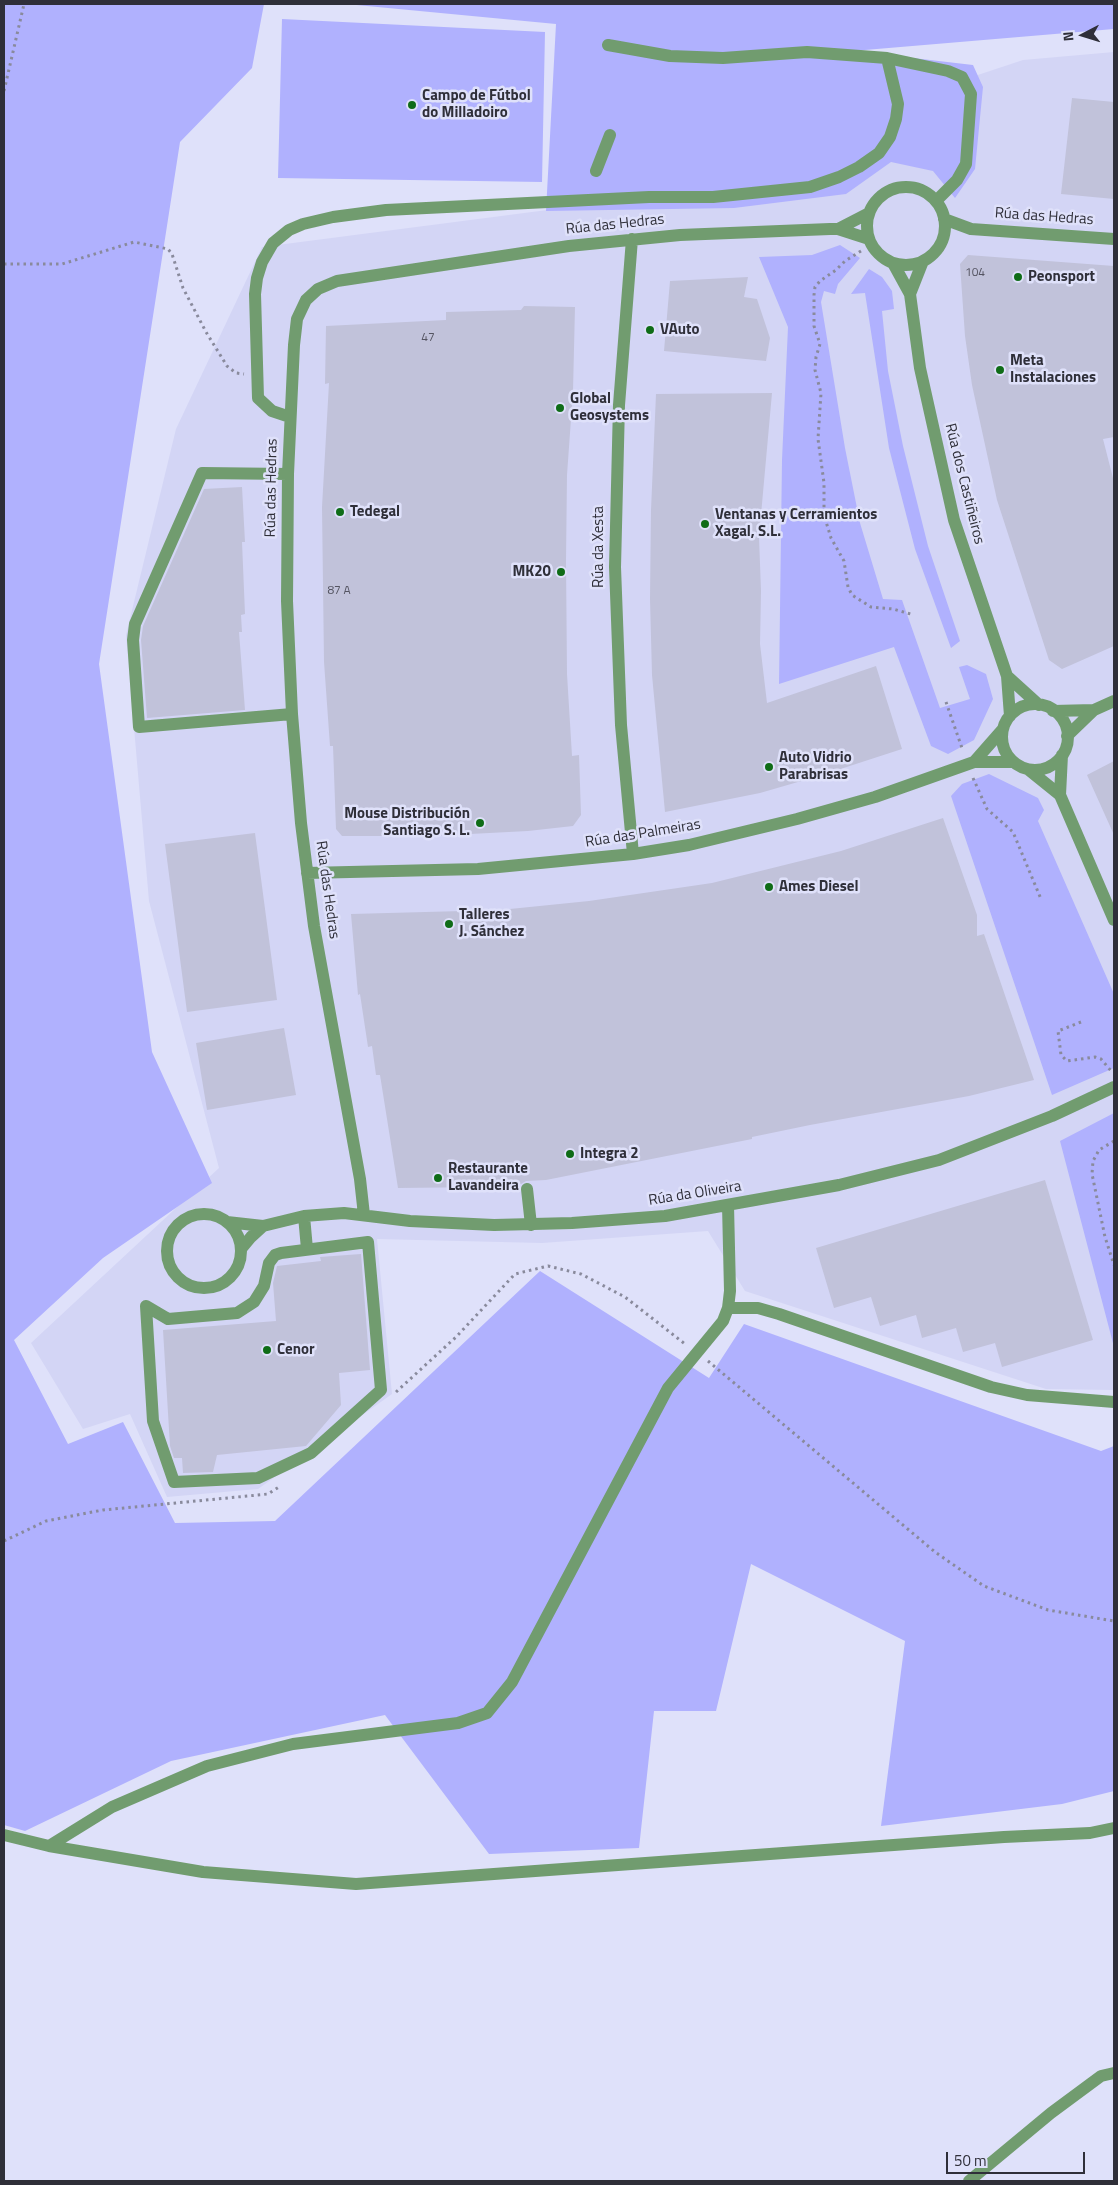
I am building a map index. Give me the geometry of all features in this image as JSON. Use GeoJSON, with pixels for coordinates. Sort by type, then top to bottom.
{"type":"FeatureCollection","features":[{"type":"Feature","properties":{"kind":"street"},"geometry":{"type":"LineString","coordinates":[[608,45],[670,56],[723,58],[807,52],[887,58],[948,71],[962,77],[971,94],[966,164],[957,180],[936,201],[944,219],[943,238],[938,247]]}},
{"type":"Feature","properties":{"kind":"street"},"geometry":{"type":"LineString","coordinates":[[290,417],[272,411],[263,404],[256,392],[256,278],[273,243],[289,230],[304,224],[333,217],[386,210],[611,199],[713,197],[810,187],[839,177],[859,167],[879,153],[890,137],[896,119],[898,104],[887,58]]}},
{"type":"Feature","properties":{"kind":"street"},"geometry":{"type":"LineString","coordinates":[[596,171],[610,135]]}},
{"type":"Feature","properties":{"kind":"street","name":"Rúa das Hedras"},"geometry":{"type":"LineString","coordinates":[[838,229],[869,213],[881,196],[892,190],[904,187],[915,188],[927,193],[936,201]]}},
{"type":"Feature","properties":{"kind":"street"},"geometry":{"type":"LineString","coordinates":[[869,213],[867,231],[871,242]]}},
{"type":"Feature","properties":{"kind":"street","name":"Rúa das Hedras"},"geometry":{"type":"LineString","coordinates":[[944,219],[971,229],[1114,238]]}},
{"type":"Feature","properties":{"kind":"street","name":"Rúa das Hedras"},"geometry":{"type":"LineString","coordinates":[[364,1215],[360,1179],[314,926],[292,714],[287,601],[288,474],[297,319],[306,300],[318,289],[337,281],[470,260],[680,234],[838,229],[871,242],[876,251],[893,263]]}},
{"type":"Feature","properties":{"kind":"street","name":"Rúa das Hedras"},"geometry":{"type":"LineString","coordinates":[[923,261],[938,247],[957,234],[971,229]]}},
{"type":"Feature","properties":{"kind":"street","name":"Rúa da Xesta"},"geometry":{"type":"LineString","coordinates":[[632,239],[619,405],[614,567],[621,716],[633,854]]}},
{"type":"Feature","properties":{"kind":"street"},"geometry":{"type":"LineString","coordinates":[[893,263],[908,264],[923,261]]}},
{"type":"Feature","properties":{"kind":"street","name":"Rúa dos Castiñeiros"},"geometry":{"type":"LineString","coordinates":[[910,294],[923,261]]}},
{"type":"Feature","properties":{"kind":"street","name":"Rúa dos Castiñeiros"},"geometry":{"type":"LineString","coordinates":[[893,263],[910,294],[920,368],[954,520],[1007,676],[1010,716]]}},
{"type":"Feature","properties":{"kind":"street"},"geometry":{"type":"LineString","coordinates":[[288,474],[202,473],[135,624],[133,640],[139,727],[292,714]]}},
{"type":"Feature","properties":{"kind":"street","name":"Rúa dos Castiñeiros"},"geometry":{"type":"LineString","coordinates":[[1007,676],[1039,705]]}},
{"type":"Feature","properties":{"kind":"street"},"geometry":{"type":"LineString","coordinates":[[1114,701],[1094,710],[1067,736],[1062,755],[1060,796],[1114,920]]}},
{"type":"Feature","properties":{"kind":"street"},"geometry":{"type":"LineString","coordinates":[[1060,796],[1029,770],[1013,762],[1003,747],[1003,729],[1010,716],[1018,709],[1039,705],[1053,711],[1060,718],[1067,736]]}},
{"type":"Feature","properties":{"kind":"street"},"geometry":{"type":"LineString","coordinates":[[1053,711],[1094,710]]}},
{"type":"Feature","properties":{"kind":"street","name":"Rúa das Palmeiras"},"geometry":{"type":"LineString","coordinates":[[973,769],[1003,729]]}},
{"type":"Feature","properties":{"kind":"street"},"geometry":{"type":"LineString","coordinates":[[1029,770],[1047,768],[1062,755]]}},
{"type":"Feature","properties":{"kind":"street","name":"Rúa das Palmeiras"},"geometry":{"type":"LineString","coordinates":[[307,873],[478,869],[633,854],[689,844],[797,819],[973,769],[1013,762]]}},
{"type":"Feature","properties":{"kind":"street","name":"Rúa da Oliveira"},"geometry":{"type":"LineString","coordinates":[[263,1226],[251,1236],[241,1249],[235,1271],[227,1281],[215,1286],[202,1288],[190,1286],[179,1279],[171,1268],[167,1256],[172,1232],[181,1222],[192,1216],[205,1214],[217,1216],[227,1222],[263,1226],[304,1216],[344,1213],[454,1224],[531,1224],[664,1216],[838,1185],[939,1160],[1052,1116],[1114,1087]]}},
{"type":"Feature","properties":{"kind":"street"},"geometry":{"type":"LineString","coordinates":[[527,1189],[531,1224]]}},
{"type":"Feature","properties":{"kind":"street"},"geometry":{"type":"LineString","coordinates":[[49,1846],[112,1808],[208,1766],[294,1744],[458,1723],[487,1713],[512,1682],[668,1388],[723,1321],[728,1308],[730,1291],[728,1206]]}},
{"type":"Feature","properties":{"kind":"street"},"geometry":{"type":"LineString","coordinates":[[304,1216],[307,1249]]}},
{"type":"Feature","properties":{"kind":"street"},"geometry":{"type":"LineString","coordinates":[[227,1222],[235,1230],[241,1249]]}},
{"type":"Feature","properties":{"kind":"street"},"geometry":{"type":"LineString","coordinates":[[368,1242],[381,1390],[311,1453],[258,1478],[174,1482],[153,1421],[146,1306],[168,1319],[217,1317],[237,1313],[254,1302],[264,1286],[269,1263],[275,1255],[307,1249],[368,1242]]}},
{"type":"Feature","properties":{"kind":"street"},"geometry":{"type":"LineString","coordinates":[[728,1308],[758,1308],[779,1314],[991,1387],[1027,1395],[1114,1402]]}},
{"type":"Feature","properties":{"kind":"street"},"geometry":{"type":"LineString","coordinates":[[4,1835],[49,1846],[204,1872],[356,1884],[1004,1836],[1090,1833],[1114,1828]]}},
{"type":"Feature","properties":{"kind":"street"},"geometry":{"type":"LineString","coordinates":[[968,2181],[1065,2102],[1101,2076],[1114,2073]]}},
{"type":"Feature","properties":{"kind":"path"},"geometry":{"type":"LineString","coordinates":[[4,91],[24,4]]}},
{"type":"Feature","properties":{"kind":"path"},"geometry":{"type":"LineString","coordinates":[[4,264],[62,264],[134,242],[168,249],[172,254],[183,288],[227,366],[236,373],[256,377]]}},
{"type":"Feature","properties":{"kind":"path"},"geometry":{"type":"LineString","coordinates":[[871,242],[815,287],[813,318],[820,344],[815,370],[821,394],[818,439],[824,476],[824,515],[831,538],[844,561],[848,587],[852,595],[860,602],[871,607],[893,609],[914,615]]}},
{"type":"Feature","properties":{"kind":"path"},"geometry":{"type":"LineString","coordinates":[[946,702],[963,753]]}},
{"type":"Feature","properties":{"kind":"path"},"geometry":{"type":"LineString","coordinates":[[973,769],[987,809],[1013,832],[1041,899]]}},
{"type":"Feature","properties":{"kind":"path"},"geometry":{"type":"LineString","coordinates":[[1081,1022],[1058,1032],[1060,1055],[1067,1062],[1095,1057],[1101,1059],[1113,1072]]}},
{"type":"Feature","properties":{"kind":"path"},"geometry":{"type":"LineString","coordinates":[[1114,1141],[1098,1150],[1093,1161],[1092,1174],[1105,1237],[1114,1265]]}},
{"type":"Feature","properties":{"kind":"path"},"geometry":{"type":"LineString","coordinates":[[698,1353],[935,1552],[984,1586],[1048,1610],[1114,1621]]}},
{"type":"Feature","properties":{"kind":"shaded area"},"geometry":{"type":"Polygon","coordinates":[[[4,4],[264,4],[252,68],[180,142],[99,664],[152,1052],[212,1183],[103,1258],[14,1340],[68,1444],[123,1422],[175,1523],[275,1521],[540,1271],[709,1378],[744,1324],[1101,1451],[1114,1446],[1114,1791],[1062,1804],[881,1826],[905,1641],[751,1564],[716,1711],[654,1711],[639,1848],[489,1854],[385,1715],[171,1761],[25,1831],[4,1825],[4,4]]]}},
{"type":"Feature","properties":{"kind":"shaded area"},"geometry":{"type":"Polygon","coordinates":[[[346,4],[1114,4],[1114,29],[853,51],[973,65],[983,87],[975,169],[955,198],[933,171],[891,162],[846,194],[734,208],[546,211],[556,24],[346,4]]]}},
{"type":"Feature","properties":{"kind":"shaded area","name":"Campo de Fútbol do Milladoiro"},"geometry":{"type":"Polygon","coordinates":[[[282,19],[545,32],[542,182],[278,178],[282,19]]]}},
{"type":"Feature","properties":{"kind":"shaded area"},"geometry":{"type":"Polygon","coordinates":[[[1114,52],[1114,1390],[1046,1389],[745,1291],[708,1231],[542,1243],[377,1239],[392,1394],[258,1489],[167,1497],[130,1414],[83,1429],[31,1343],[219,1168],[149,901],[126,635],[176,429],[262,247],[586,205],[1023,60],[1114,52]]]}},
{"type":"Feature","properties":{"kind":"shaded area"},"geometry":{"type":"Polygon","coordinates":[[[840,245],[860,258],[838,284],[835,294],[824,291],[821,302],[845,448],[860,523],[883,599],[902,600],[940,708],[970,699],[959,667],[967,665],[986,674],[993,699],[974,740],[948,754],[931,746],[894,647],[779,684],[782,460],[788,327],[759,257],[812,255],[840,245]]]}},
{"type":"Feature","properties":{"kind":"shaded area"},"geometry":{"type":"Polygon","coordinates":[[[869,269],[882,277],[892,291],[894,309],[882,311],[888,371],[903,446],[928,546],[960,641],[951,648],[915,549],[889,448],[865,293],[851,294],[869,269]]]}},
{"type":"Feature","properties":{"kind":"shaded area"},"geometry":{"type":"Polygon","coordinates":[[[989,774],[1038,798],[1044,810],[1038,821],[1114,994],[1114,1068],[1052,1095],[951,796],[962,784],[989,774]]]}},
{"type":"Feature","properties":{"kind":"shaded area"},"geometry":{"type":"Polygon","coordinates":[[[1114,1113],[1114,1347],[1060,1141],[1114,1113]]]}},
{"type":"Feature","properties":{"kind":"building"},"geometry":{"type":"Polygon","coordinates":[[[1072,98],[1114,102],[1114,199],[1061,194],[1072,98]]]}},
{"type":"Feature","properties":{"kind":"building"},"geometry":{"type":"Polygon","coordinates":[[[968,255],[1114,266],[1114,437],[1103,439],[1114,482],[1114,646],[1062,669],[1049,660],[997,500],[972,385],[965,336],[960,264],[968,255]]]}},
{"type":"Feature","properties":{"kind":"building"},"geometry":{"type":"Polygon","coordinates":[[[748,277],[744,297],[757,299],[770,338],[766,361],[664,351],[670,281],[748,277]]]}},
{"type":"Feature","properties":{"kind":"building"},"geometry":{"type":"Polygon","coordinates":[[[524,306],[575,307],[573,391],[567,475],[567,674],[572,756],[579,755],[581,815],[573,826],[528,831],[431,836],[342,836],[336,829],[333,746],[330,746],[324,662],[322,507],[329,383],[325,384],[326,326],[446,320],[446,312],[521,310],[524,306]]]}},
{"type":"Feature","properties":{"kind":"building"},"geometry":{"type":"Polygon","coordinates":[[[772,393],[759,537],[760,644],[767,703],[876,666],[902,749],[760,793],[665,812],[652,675],[650,599],[651,510],[656,394],[772,393]]]}},
{"type":"Feature","properties":{"kind":"building"},"geometry":{"type":"Polygon","coordinates":[[[242,487],[245,542],[242,542],[245,614],[241,615],[242,632],[239,632],[245,710],[147,718],[141,640],[143,626],[204,489],[242,487]]]}},
{"type":"Feature","properties":{"kind":"building"},"geometry":{"type":"Polygon","coordinates":[[[1114,761],[1114,835],[1087,775],[1114,761]]]}},
{"type":"Feature","properties":{"kind":"building"},"geometry":{"type":"Polygon","coordinates":[[[943,818],[977,915],[977,936],[984,934],[1034,1080],[969,1096],[810,1125],[752,1137],[752,1139],[546,1180],[526,1181],[521,1184],[489,1190],[488,1187],[398,1188],[380,1075],[376,1075],[372,1046],[368,1047],[360,994],[358,995],[351,914],[500,910],[589,901],[712,883],[841,851],[943,818]]]}},
{"type":"Feature","properties":{"kind":"building"},"geometry":{"type":"Polygon","coordinates":[[[255,833],[277,1000],[187,1012],[165,844],[255,833]]]}},
{"type":"Feature","properties":{"kind":"building"},"geometry":{"type":"Polygon","coordinates":[[[284,1028],[296,1095],[207,1110],[196,1043],[284,1028]]]}},
{"type":"Feature","properties":{"kind":"building"},"geometry":{"type":"Polygon","coordinates":[[[1045,1180],[1093,1340],[1002,1367],[995,1343],[963,1352],[956,1328],[922,1338],[916,1315],[880,1326],[871,1297],[834,1308],[816,1248],[1045,1180]]]}},
{"type":"Feature","properties":{"kind":"building","name":"Cenor"},"geometry":{"type":"Polygon","coordinates":[[[361,1254],[370,1370],[339,1373],[341,1405],[306,1446],[217,1455],[213,1472],[183,1473],[182,1458],[174,1458],[170,1446],[163,1330],[276,1321],[273,1283],[277,1266],[321,1261],[320,1257],[361,1254]]]}},
{"type":"Feature","properties":{"kind":"place","name":"Campo de Fútbol do Milladoiro"},"geometry":{"type":"Point","coordinates":[412,105]}},
{"type":"Feature","properties":{"kind":"place","name":"Peonsport"},"geometry":{"type":"Point","coordinates":[1018,277]}},
{"type":"Feature","properties":{"kind":"place","name":"VAuto"},"geometry":{"type":"Point","coordinates":[650,330]}},
{"type":"Feature","properties":{"kind":"place","name":"Meta Instalaciones"},"geometry":{"type":"Point","coordinates":[1000,370]}},
{"type":"Feature","properties":{"kind":"place","name":"Global Geosystems"},"geometry":{"type":"Point","coordinates":[560,408]}},
{"type":"Feature","properties":{"kind":"place","name":"Tedegal"},"geometry":{"type":"Point","coordinates":[340,512]}},
{"type":"Feature","properties":{"kind":"place","name":"Ventanas y Cerramientos Xagal, S.L."},"geometry":{"type":"Point","coordinates":[705,524]}},
{"type":"Feature","properties":{"kind":"place","name":"MK20"},"geometry":{"type":"Point","coordinates":[561,572]}},
{"type":"Feature","properties":{"kind":"place","name":"Auto Vidrio Parabrisas"},"geometry":{"type":"Point","coordinates":[769,767]}},
{"type":"Feature","properties":{"kind":"place","name":"Mouse Distribución Santiago S. L."},"geometry":{"type":"Point","coordinates":[480,823]}},
{"type":"Feature","properties":{"kind":"place","name":"Ames Diesel"},"geometry":{"type":"Point","coordinates":[769,887]}},
{"type":"Feature","properties":{"kind":"place","name":"Talleres J. Sánchez"},"geometry":{"type":"Point","coordinates":[449,924]}},
{"type":"Feature","properties":{"kind":"place","name":"Integra 2"},"geometry":{"type":"Point","coordinates":[570,1154]}},
{"type":"Feature","properties":{"kind":"place","name":"Restaurante Lavandeira"},"geometry":{"type":"Point","coordinates":[438,1178]}},
{"type":"Feature","properties":{"kind":"place","name":"Cenor"},"geometry":{"type":"Point","coordinates":[267,1350]}}]}
